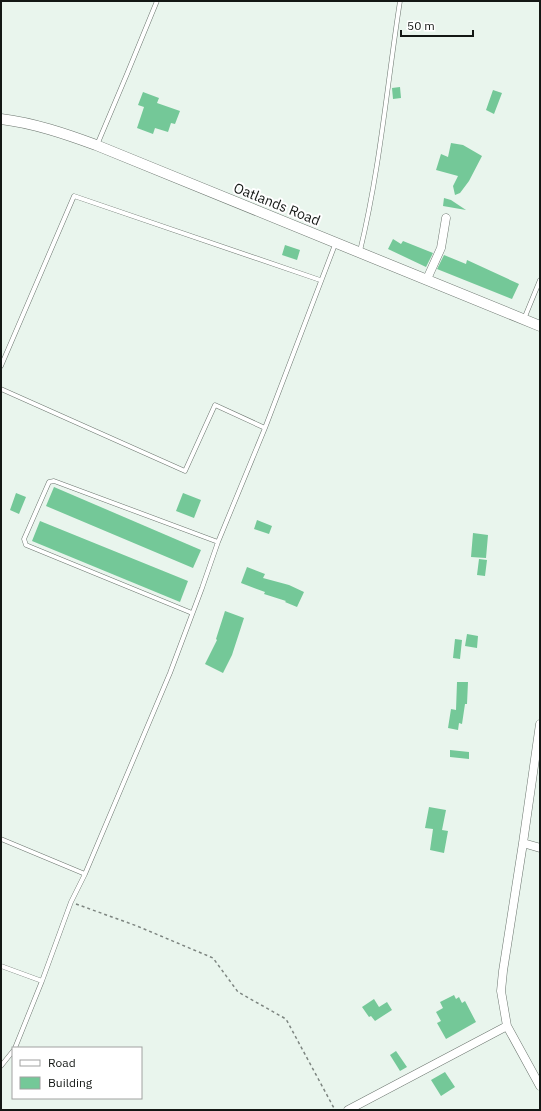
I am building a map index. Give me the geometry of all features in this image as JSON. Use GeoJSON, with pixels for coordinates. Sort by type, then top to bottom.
{"type":"FeatureCollection","features":[{"type":"Feature","properties":{"kind":"street","name":"Oatlands Road"},"geometry":{"type":"LineString","coordinates":[[1,118],[45,128],[96,145],[540,326]]}},
{"type":"Feature","properties":{"kind":"street"},"geometry":{"type":"LineString","coordinates":[[427,279],[441,248],[446,218]]}},
{"type":"Feature","properties":{"kind":"street"},"geometry":{"type":"LineString","coordinates":[[540,724],[501,991],[507,1026],[540,1086]]}},
{"type":"Feature","properties":{"kind":"street"},"geometry":{"type":"LineString","coordinates":[[523,843],[540,848]]}},
{"type":"Feature","properties":{"kind":"street"},"geometry":{"type":"LineString","coordinates":[[348,1110],[507,1026]]}},
{"type":"Feature","properties":{"kind":"lane"},"geometry":{"type":"LineString","coordinates":[[96,145],[157,1]]}},
{"type":"Feature","properties":{"kind":"lane"},"geometry":{"type":"LineString","coordinates":[[360,252],[372,200],[400,1]]}},
{"type":"Feature","properties":{"kind":"lane"},"geometry":{"type":"LineString","coordinates":[[1,366],[74,196],[320,280]]}},
{"type":"Feature","properties":{"kind":"lane"},"geometry":{"type":"LineString","coordinates":[[15,1047],[42,981],[71,902],[170,673],[218,542],[265,428],[320,280],[336,242]]}},
{"type":"Feature","properties":{"kind":"lane"},"geometry":{"type":"LineString","coordinates":[[524,319],[540,280]]}},
{"type":"Feature","properties":{"kind":"lane"},"geometry":{"type":"LineString","coordinates":[[1,389],[184,471],[215,405],[265,428]]}},
{"type":"Feature","properties":{"kind":"lane"},"geometry":{"type":"LineString","coordinates":[[192,613],[26,545],[24,539],[49,482],[54,481],[218,542]]}},
{"type":"Feature","properties":{"kind":"lane"},"geometry":{"type":"LineString","coordinates":[[1,840],[84,874]]}},
{"type":"Feature","properties":{"kind":"lane"},"geometry":{"type":"LineString","coordinates":[[1,966],[42,981]]}},
{"type":"Feature","properties":{"kind":"lane"},"geometry":{"type":"LineString","coordinates":[[1,1066],[12,1052]]}},
{"type":"Feature","properties":{"kind":"path"},"geometry":{"type":"LineString","coordinates":[[71,902],[137,926],[213,958],[238,992],[286,1019],[335,1110]]}},
{"type":"Feature","properties":{"kind":"building"},"geometry":{"type":"Polygon","coordinates":[[[400,87],[401,98],[393,99],[392,88],[400,87]]]}},
{"type":"Feature","properties":{"kind":"building"},"geometry":{"type":"Polygon","coordinates":[[[493,90],[502,93],[494,114],[486,110],[493,90]]]}},
{"type":"Feature","properties":{"kind":"building"},"geometry":{"type":"Polygon","coordinates":[[[143,92],[159,98],[157,103],[180,111],[175,124],[171,123],[168,132],[155,128],[153,134],[137,128],[144,107],[138,105],[143,92]]]}},
{"type":"Feature","properties":{"kind":"building"},"geometry":{"type":"Polygon","coordinates":[[[451,143],[463,145],[482,156],[469,181],[460,193],[455,195],[453,186],[458,176],[436,170],[441,154],[448,157],[451,143]]]}},
{"type":"Feature","properties":{"kind":"building"},"geometry":{"type":"Polygon","coordinates":[[[444,198],[451,200],[466,210],[443,206],[444,198]]]}},
{"type":"Feature","properties":{"kind":"building"},"geometry":{"type":"Polygon","coordinates":[[[393,239],[401,244],[403,241],[433,253],[426,267],[388,249],[393,239]]]}},
{"type":"Feature","properties":{"kind":"building"},"geometry":{"type":"Polygon","coordinates":[[[285,245],[300,250],[297,260],[282,255],[285,245]]]}},
{"type":"Feature","properties":{"kind":"building"},"geometry":{"type":"Polygon","coordinates":[[[444,255],[466,264],[467,260],[519,284],[512,299],[437,269],[444,255]]]}},
{"type":"Feature","properties":{"kind":"building"},"geometry":{"type":"Polygon","coordinates":[[[54,487],[201,550],[193,568],[46,506],[54,487]]]}},
{"type":"Feature","properties":{"kind":"building"},"geometry":{"type":"Polygon","coordinates":[[[16,493],[26,497],[19,514],[10,510],[16,493]]]}},
{"type":"Feature","properties":{"kind":"building"},"geometry":{"type":"Polygon","coordinates":[[[183,493],[201,500],[194,518],[176,511],[183,493]]]}},
{"type":"Feature","properties":{"kind":"building"},"geometry":{"type":"Polygon","coordinates":[[[257,520],[272,526],[269,534],[254,529],[257,520]]]}},
{"type":"Feature","properties":{"kind":"building"},"geometry":{"type":"Polygon","coordinates":[[[40,521],[188,581],[180,602],[32,541],[40,521]]]}},
{"type":"Feature","properties":{"kind":"building"},"geometry":{"type":"Polygon","coordinates":[[[473,533],[488,535],[486,558],[471,557],[473,533]]]}},
{"type":"Feature","properties":{"kind":"building"},"geometry":{"type":"Polygon","coordinates":[[[479,559],[487,560],[485,576],[477,575],[479,559]]]}},
{"type":"Feature","properties":{"kind":"building"},"geometry":{"type":"Polygon","coordinates":[[[247,567],[265,574],[263,578],[289,585],[304,592],[297,607],[241,583],[247,567]]]}},
{"type":"Feature","properties":{"kind":"building"},"geometry":{"type":"Polygon","coordinates":[[[225,611],[244,618],[232,655],[223,673],[205,664],[217,640],[216,639],[225,611]]]}},
{"type":"Feature","properties":{"kind":"building"},"geometry":{"type":"Polygon","coordinates":[[[467,634],[478,636],[477,648],[465,646],[467,634]]]}},
{"type":"Feature","properties":{"kind":"building"},"geometry":{"type":"Polygon","coordinates":[[[455,639],[462,640],[460,659],[453,658],[455,639]]]}},
{"type":"Feature","properties":{"kind":"building"},"geometry":{"type":"Polygon","coordinates":[[[457,682],[468,682],[467,704],[465,704],[462,724],[459,723],[458,730],[448,728],[451,709],[456,710],[457,682]]]}},
{"type":"Feature","properties":{"kind":"building"},"geometry":{"type":"Polygon","coordinates":[[[450,750],[469,752],[469,759],[450,757],[450,750]]]}},
{"type":"Feature","properties":{"kind":"building"},"geometry":{"type":"Polygon","coordinates":[[[429,807],[446,810],[442,830],[448,831],[444,853],[430,850],[433,829],[425,828],[429,807]]]}},
{"type":"Feature","properties":{"kind":"building"},"geometry":{"type":"Polygon","coordinates":[[[454,995],[456,999],[459,997],[462,1003],[465,1001],[476,1022],[446,1039],[437,1023],[441,1021],[436,1012],[443,1008],[440,1002],[454,995]]]}},
{"type":"Feature","properties":{"kind":"building"},"geometry":{"type":"Polygon","coordinates":[[[374,999],[379,1007],[387,1002],[392,1010],[375,1021],[371,1016],[369,1017],[362,1007],[374,999]]]}},
{"type":"Feature","properties":{"kind":"building"},"geometry":{"type":"Polygon","coordinates":[[[396,1051],[407,1067],[400,1071],[390,1055],[396,1051]]]}},
{"type":"Feature","properties":{"kind":"building"},"geometry":{"type":"Polygon","coordinates":[[[445,1072],[455,1087],[441,1096],[431,1080],[445,1072]]]}}]}
